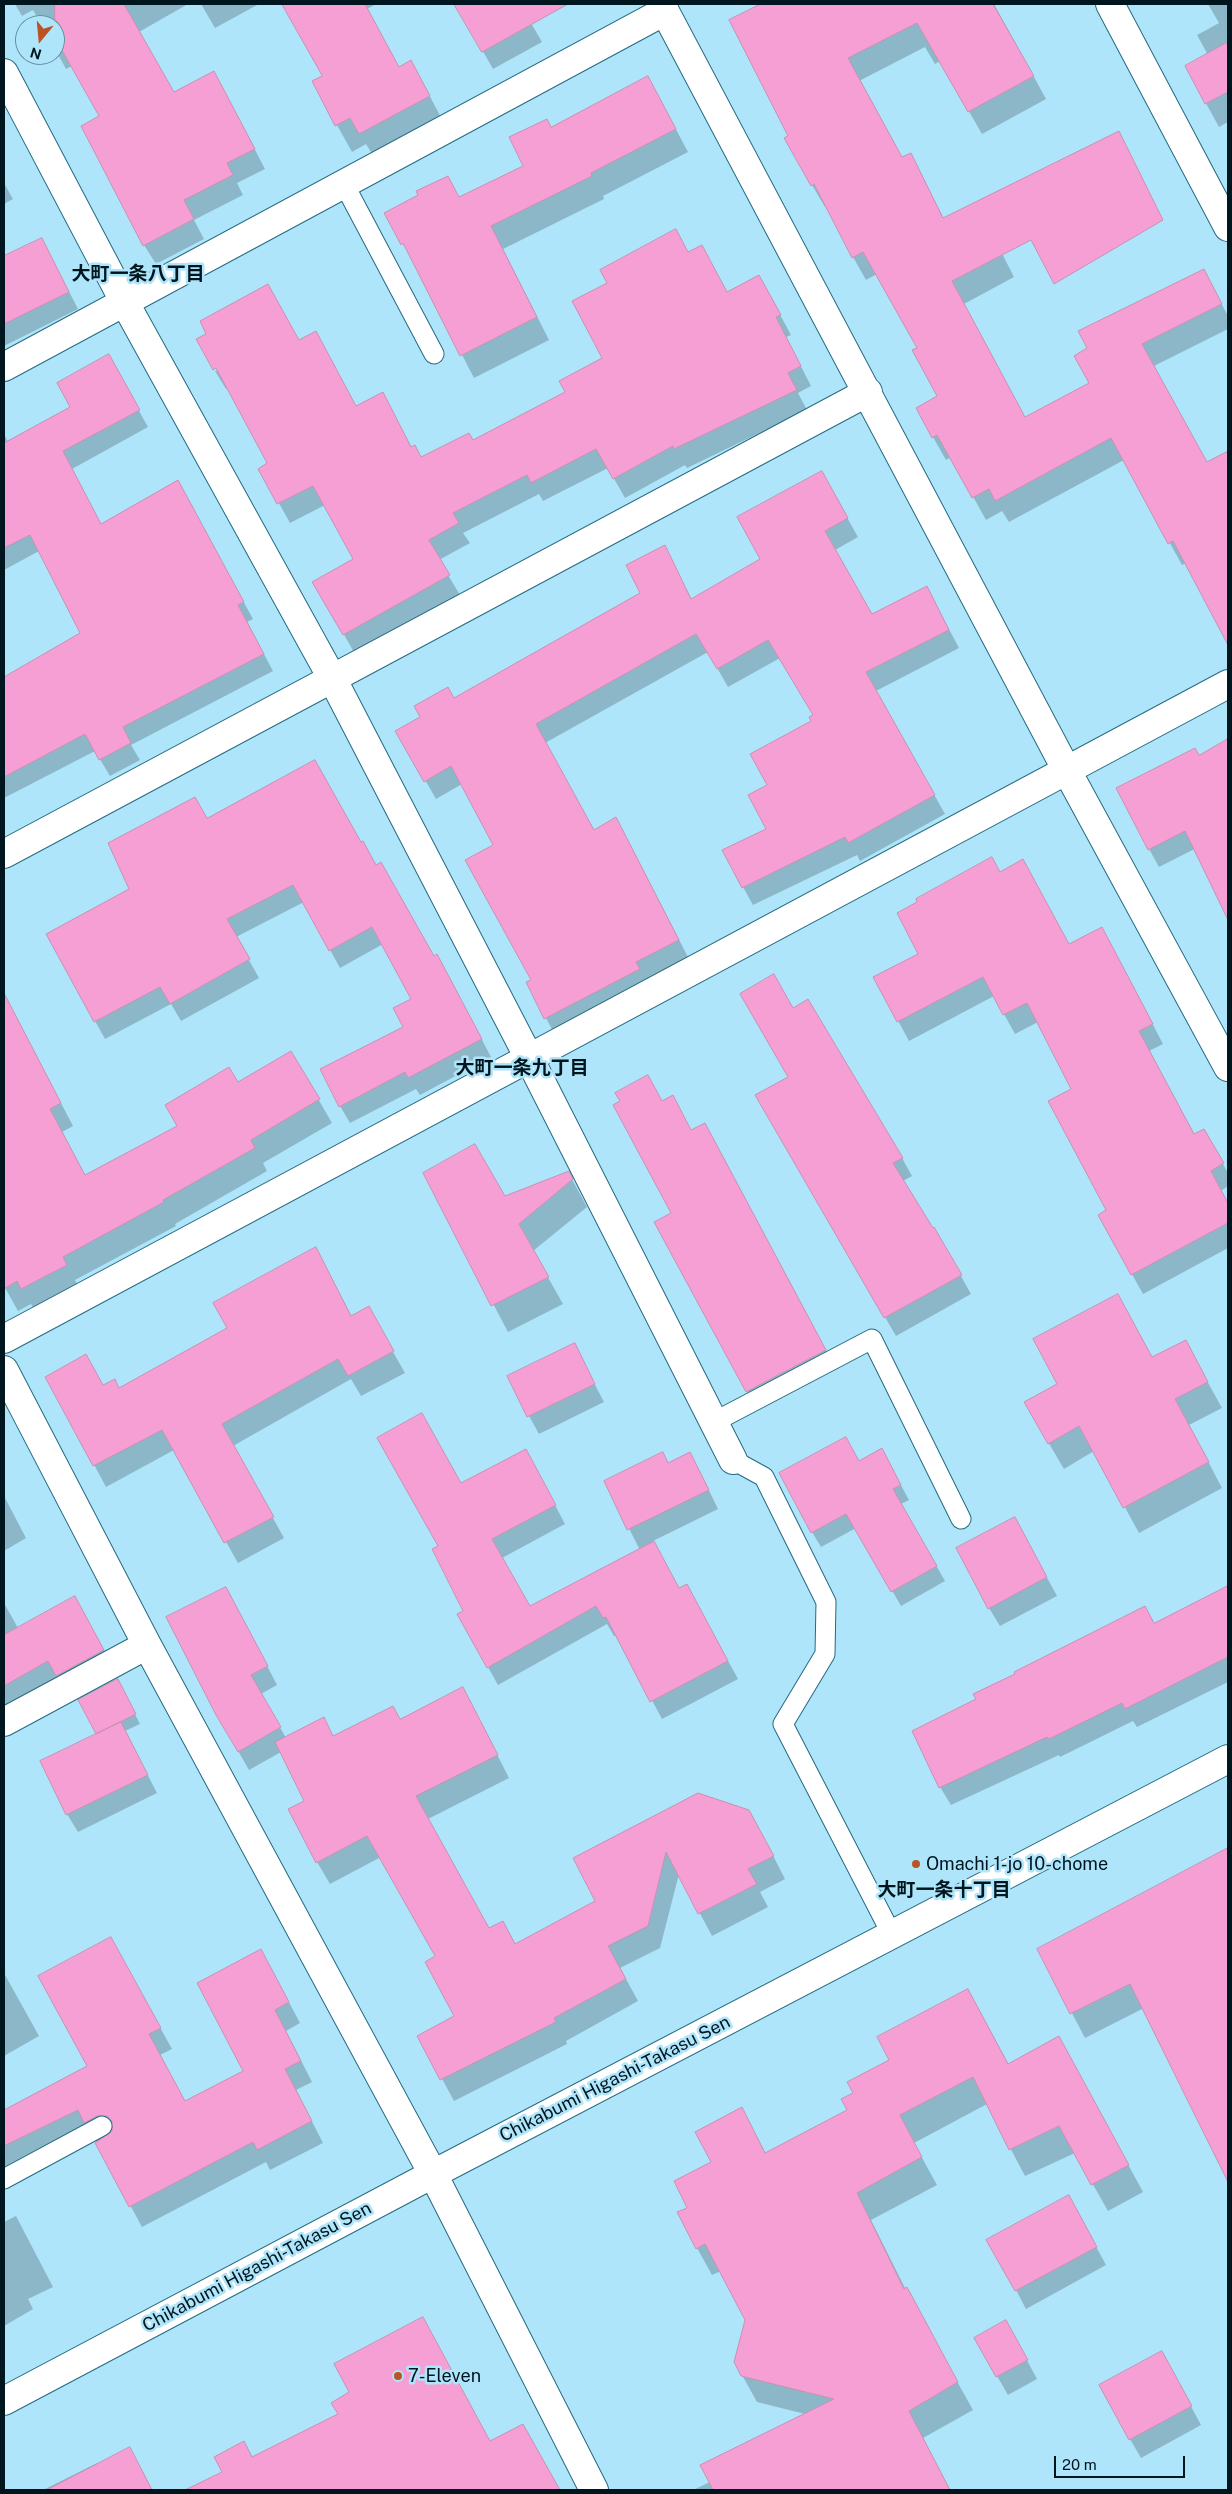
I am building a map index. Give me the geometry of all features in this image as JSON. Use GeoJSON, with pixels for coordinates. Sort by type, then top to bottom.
{"type":"FeatureCollection","features":[{"type":"Feature","properties":{"kind":"street"},"geometry":{"type":"LineString","coordinates":[[1110,4],[1228,226]]}},
{"type":"Feature","properties":{"kind":"street"},"geometry":{"type":"LineString","coordinates":[[4,367],[344,184],[663,8],[1066,769],[1228,1067]]}},
{"type":"Feature","properties":{"kind":"street"},"geometry":{"type":"LineString","coordinates":[[4,73],[125,302],[332,678],[529,1058],[733,1460]]}},
{"type":"Feature","properties":{"kind":"street"},"geometry":{"type":"LineString","coordinates":[[4,854],[868,392]]}},
{"type":"Feature","properties":{"kind":"street"},"geometry":{"type":"LineString","coordinates":[[4,1339],[1228,684]]}},
{"type":"Feature","properties":{"kind":"street"},"geometry":{"type":"LineString","coordinates":[[4,1370],[147,1645],[433,2174],[594,2490]]}},
{"type":"Feature","properties":{"kind":"street"},"geometry":{"type":"LineString","coordinates":[[4,1722],[147,1645]]}},
{"type":"Feature","properties":{"kind":"street","name":"Chikabumi Higashi-Takasu Sen"},"geometry":{"type":"LineString","coordinates":[[4,2401],[433,2174],[1228,1759]]}},
{"type":"Feature","properties":{"kind":"lane"},"geometry":{"type":"LineString","coordinates":[[344,184],[434,354]]}},
{"type":"Feature","properties":{"kind":"lane"},"geometry":{"type":"LineString","coordinates":[[714,1422],[872,1339],[961,1518]]}},
{"type":"Feature","properties":{"kind":"lane"},"geometry":{"type":"LineString","coordinates":[[733,1460],[764,1477],[826,1602],[825,1654],[783,1724],[892,1935]]}},
{"type":"Feature","properties":{"kind":"lane"},"geometry":{"type":"LineString","coordinates":[[4,2179],[102,2126]]}},
{"type":"Feature","properties":{"kind":"building"},"geometry":{"type":"Polygon","coordinates":[[[55,4],[124,4],[174,92],[214,71],[255,149],[227,163],[233,175],[184,200],[194,219],[143,246],[81,126],[99,116],[65,56],[65,15],[55,15],[55,4]]]}},
{"type":"Feature","properties":{"kind":"building"},"geometry":{"type":"Polygon","coordinates":[[[282,4],[365,4],[399,67],[411,60],[430,96],[359,134],[350,118],[335,126],[312,81],[322,76],[282,4]]]}},
{"type":"Feature","properties":{"kind":"building"},"geometry":{"type":"Polygon","coordinates":[[[454,4],[568,4],[482,52],[454,4]]]}},
{"type":"Feature","properties":{"kind":"building"},"geometry":{"type":"Polygon","coordinates":[[[761,4],[993,4],[1034,76],[968,112],[917,23],[848,58],[902,157],[911,153],[943,218],[1119,131],[1163,220],[1054,284],[1031,240],[952,281],[1025,417],[1089,383],[1074,356],[1087,348],[1078,331],[1204,269],[1222,304],[1142,344],[1207,462],[1228,451],[1228,645],[1173,541],[1168,544],[1111,438],[995,501],[989,489],[972,498],[937,435],[932,438],[916,408],[937,396],[912,350],[917,348],[863,252],[852,258],[814,184],[811,186],[784,138],[788,136],[729,20],[761,4]]]}},
{"type":"Feature","properties":{"kind":"building"},"geometry":{"type":"Polygon","coordinates":[[[1228,42],[1228,92],[1205,104],[1185,66],[1228,42]]]}},
{"type":"Feature","properties":{"kind":"building"},"geometry":{"type":"Polygon","coordinates":[[[648,76],[676,129],[591,173],[592,176],[491,226],[537,317],[460,356],[403,243],[401,245],[384,213],[418,195],[416,191],[448,176],[459,197],[523,166],[509,137],[547,119],[551,127],[648,76]]]}},
{"type":"Feature","properties":{"kind":"building"},"geometry":{"type":"Polygon","coordinates":[[[676,229],[688,252],[702,245],[727,292],[759,275],[781,315],[776,317],[801,366],[788,373],[797,390],[674,449],[673,446],[613,479],[596,449],[531,483],[527,475],[453,513],[459,523],[429,540],[450,575],[343,635],[312,582],[353,559],[313,486],[277,504],[258,469],[267,463],[216,368],[213,370],[196,339],[206,334],[200,321],[268,284],[299,340],[316,331],[356,406],[383,392],[411,447],[415,445],[421,457],[469,433],[473,440],[565,392],[559,381],[602,358],[572,301],[607,283],[600,270],[676,229]]]}},
{"type":"Feature","properties":{"kind":"building"},"geometry":{"type":"Polygon","coordinates":[[[42,238],[69,292],[4,324],[4,256],[42,238]]]}},
{"type":"Feature","properties":{"kind":"building"},"geometry":{"type":"Polygon","coordinates":[[[109,354],[140,410],[63,451],[101,524],[178,480],[244,602],[238,605],[264,654],[123,727],[131,743],[99,760],[85,734],[4,777],[4,677],[80,633],[30,535],[4,548],[4,443],[70,407],[57,383],[109,354]]]}},
{"type":"Feature","properties":{"kind":"building"},"geometry":{"type":"Polygon","coordinates":[[[822,471],[848,518],[825,531],[872,614],[927,586],[949,630],[866,672],[935,795],[848,843],[845,837],[742,888],[722,850],[766,829],[748,795],[767,785],[750,754],[811,721],[809,717],[813,715],[768,640],[717,669],[696,634],[536,724],[594,830],[616,817],[679,940],[636,962],[640,969],[544,1019],[526,982],[531,980],[465,860],[493,845],[451,766],[424,782],[395,731],[420,717],[414,706],[448,687],[454,698],[640,593],[626,565],[665,545],[691,599],[760,559],[737,517],[822,471]]]}},
{"type":"Feature","properties":{"kind":"building"},"geometry":{"type":"Polygon","coordinates":[[[1228,739],[1228,920],[1185,831],[1148,850],[1116,788],[1195,748],[1199,755],[1228,739]]]}},
{"type":"Feature","properties":{"kind":"building"},"geometry":{"type":"Polygon","coordinates":[[[315,760],[361,842],[363,841],[376,865],[381,862],[434,956],[437,954],[482,1039],[408,1078],[405,1072],[339,1107],[320,1069],[403,1027],[393,1008],[411,999],[372,927],[329,951],[293,885],[227,919],[250,959],[170,1004],[160,987],[94,1022],[46,934],[129,889],[108,843],[195,797],[207,818],[315,760]]]}},
{"type":"Feature","properties":{"kind":"building"},"geometry":{"type":"Polygon","coordinates":[[[992,857],[1000,872],[1023,859],[1069,944],[1102,927],[1153,1024],[1139,1031],[1194,1134],[1204,1129],[1224,1163],[1211,1171],[1228,1203],[1228,1223],[1131,1275],[1098,1215],[1106,1210],[1048,1101],[1071,1089],[1027,1003],[1003,1015],[983,977],[897,1022],[873,977],[918,954],[897,913],[917,902],[916,899],[992,857]]]}},
{"type":"Feature","properties":{"kind":"building"},"geometry":{"type":"Polygon","coordinates":[[[774,974],[793,1008],[808,999],[903,1158],[893,1163],[962,1275],[884,1318],[755,1095],[788,1077],[740,994],[774,974]]]}},
{"type":"Feature","properties":{"kind":"building"},"geometry":{"type":"Polygon","coordinates":[[[4,993],[61,1103],[50,1109],[85,1175],[177,1126],[165,1105],[229,1067],[238,1082],[291,1051],[320,1099],[251,1140],[255,1148],[163,1200],[164,1202],[63,1257],[67,1265],[21,1289],[17,1281],[4,1289],[4,993]]]}},
{"type":"Feature","properties":{"kind":"building"},"geometry":{"type":"Polygon","coordinates":[[[648,1075],[662,1101],[673,1095],[691,1130],[705,1123],[826,1350],[746,1392],[654,1222],[671,1213],[613,1105],[620,1101],[615,1093],[648,1075]]]}},
{"type":"Feature","properties":{"kind":"building"},"geometry":{"type":"Polygon","coordinates":[[[475,1144],[505,1196],[569,1171],[573,1179],[519,1224],[549,1277],[491,1306],[423,1173],[475,1144]]]}},
{"type":"Feature","properties":{"kind":"building"},"geometry":{"type":"Polygon","coordinates":[[[316,1247],[351,1316],[369,1306],[394,1351],[348,1376],[338,1359],[222,1424],[274,1517],[224,1543],[162,1430],[93,1466],[45,1377],[86,1354],[103,1385],[115,1379],[119,1388],[227,1328],[213,1303],[316,1247]]]}},
{"type":"Feature","properties":{"kind":"building"},"geometry":{"type":"Polygon","coordinates":[[[1118,1294],[1152,1357],[1186,1340],[1208,1382],[1175,1399],[1209,1462],[1123,1508],[1079,1426],[1048,1444],[1024,1402],[1057,1384],[1033,1339],[1118,1294]]]}},
{"type":"Feature","properties":{"kind":"building"},"geometry":{"type":"Polygon","coordinates":[[[575,1343],[595,1384],[527,1417],[507,1376],[575,1343]]]}},
{"type":"Feature","properties":{"kind":"building"},"geometry":{"type":"Polygon","coordinates":[[[422,1413],[461,1483],[526,1449],[556,1505],[492,1539],[530,1606],[654,1541],[679,1588],[687,1584],[728,1661],[650,1702],[606,1617],[603,1618],[596,1606],[487,1668],[457,1614],[463,1611],[432,1549],[438,1546],[377,1438],[422,1413]]]}},
{"type":"Feature","properties":{"kind":"building"},"geometry":{"type":"Polygon","coordinates":[[[846,1437],[859,1461],[882,1448],[901,1485],[893,1489],[937,1566],[891,1592],[846,1514],[811,1533],[779,1473],[846,1437]]]}},
{"type":"Feature","properties":{"kind":"building"},"geometry":{"type":"Polygon","coordinates":[[[663,1452],[668,1463],[690,1452],[709,1490],[627,1530],[604,1481],[663,1452]]]}},
{"type":"Feature","properties":{"kind":"building"},"geometry":{"type":"Polygon","coordinates":[[[1015,1517],[1047,1577],[988,1609],[956,1548],[1015,1517]]]}},
{"type":"Feature","properties":{"kind":"building"},"geometry":{"type":"Polygon","coordinates":[[[1228,1586],[1228,1657],[1125,1709],[1122,1703],[1049,1739],[1047,1737],[939,1788],[912,1731],[976,1699],[973,1694],[1015,1674],[1014,1672],[1145,1606],[1154,1623],[1228,1586]]]}},
{"type":"Feature","properties":{"kind":"building"},"geometry":{"type":"Polygon","coordinates":[[[226,1587],[268,1666],[251,1675],[281,1727],[238,1752],[216,1715],[166,1617],[226,1587]]]}},
{"type":"Feature","properties":{"kind":"building"},"geometry":{"type":"Polygon","coordinates":[[[75,1596],[104,1650],[56,1676],[48,1661],[4,1686],[4,1635],[75,1596]]]}},
{"type":"Feature","properties":{"kind":"building"},"geometry":{"type":"Polygon","coordinates":[[[118,1679],[136,1714],[96,1734],[78,1700],[118,1679]]]}},
{"type":"Feature","properties":{"kind":"building"},"geometry":{"type":"Polygon","coordinates":[[[463,1687],[498,1755],[416,1796],[489,1928],[503,1921],[515,1944],[595,1901],[573,1858],[698,1793],[749,1810],[774,1856],[748,1869],[757,1884],[698,1914],[666,1852],[648,1926],[608,1946],[626,1979],[554,2018],[556,2022],[440,2080],[417,2036],[454,2016],[425,1962],[435,1956],[367,1836],[316,1863],[288,1809],[304,1801],[275,1742],[324,1717],[333,1736],[393,1706],[400,1719],[463,1687]]]}},
{"type":"Feature","properties":{"kind":"building"},"geometry":{"type":"Polygon","coordinates":[[[121,1722],[148,1775],[66,1815],[40,1761],[121,1722]]]}},
{"type":"Feature","properties":{"kind":"building"},"geometry":{"type":"Polygon","coordinates":[[[1228,1848],[1228,2182],[1130,1984],[1070,2014],[1037,1949],[1228,1848]]]}},
{"type":"Feature","properties":{"kind":"building"},"geometry":{"type":"Polygon","coordinates":[[[111,1937],[161,2028],[149,2034],[185,2101],[243,2071],[197,1983],[261,1949],[289,2002],[275,2010],[301,2061],[285,2069],[312,2121],[257,2150],[253,2142],[129,2207],[95,2143],[112,2131],[112,2121],[107,2116],[97,2116],[84,2123],[78,2110],[4,2146],[4,2110],[87,2066],[38,1976],[111,1937]]]}},
{"type":"Feature","properties":{"kind":"building"},"geometry":{"type":"Polygon","coordinates":[[[968,1989],[1008,2064],[1059,2036],[1129,2165],[1091,2185],[1059,2126],[1009,2150],[973,2077],[900,2115],[922,2157],[857,2193],[904,2289],[907,2287],[958,2382],[909,2411],[950,2490],[713,2490],[700,2465],[834,2399],[741,2376],[734,2362],[745,2320],[705,2244],[696,2249],[677,2212],[687,2208],[674,2181],[711,2162],[695,2132],[742,2107],[765,2153],[847,2110],[841,2099],[853,2093],[847,2082],[889,2060],[877,2037],[968,1989]]]}},
{"type":"Feature","properties":{"kind":"building"},"geometry":{"type":"Polygon","coordinates":[[[1069,2195],[1097,2247],[1015,2291],[986,2240],[1069,2195]]]}},
{"type":"Feature","properties":{"kind":"building"},"geometry":{"type":"Polygon","coordinates":[[[423,2317],[490,2441],[523,2424],[560,2490],[185,2490],[222,2472],[214,2457],[244,2441],[252,2457],[338,2414],[331,2403],[349,2392],[334,2364],[423,2317]]]}},
{"type":"Feature","properties":{"kind":"building"},"geometry":{"type":"Polygon","coordinates":[[[1006,2320],[1028,2360],[996,2377],[974,2338],[1006,2320]]]}},
{"type":"Feature","properties":{"kind":"building"},"geometry":{"type":"Polygon","coordinates":[[[1162,2351],[1192,2406],[1129,2440],[1099,2385],[1162,2351]]]}},
{"type":"Feature","properties":{"kind":"building"},"geometry":{"type":"Polygon","coordinates":[[[130,2447],[152,2490],[47,2490],[130,2447]]]}},
{"type":"Feature","properties":{"kind":"place","name":"Omachi 1-jo 10-chome"},"geometry":{"type":"Point","coordinates":[916,1864]}},
{"type":"Feature","properties":{"kind":"place","name":"7-Eleven"},"geometry":{"type":"Point","coordinates":[398,2376]}},
{"type":"Feature","properties":{"kind":"district","name":"大町一条八丁目"},"geometry":{"type":"Point","coordinates":[138,274]}},
{"type":"Feature","properties":{"kind":"district","name":"大町一条九丁目"},"geometry":{"type":"Point","coordinates":[522,1068]}},
{"type":"Feature","properties":{"kind":"district","name":"大町一条十丁目"},"geometry":{"type":"Point","coordinates":[944,1890]}}]}
